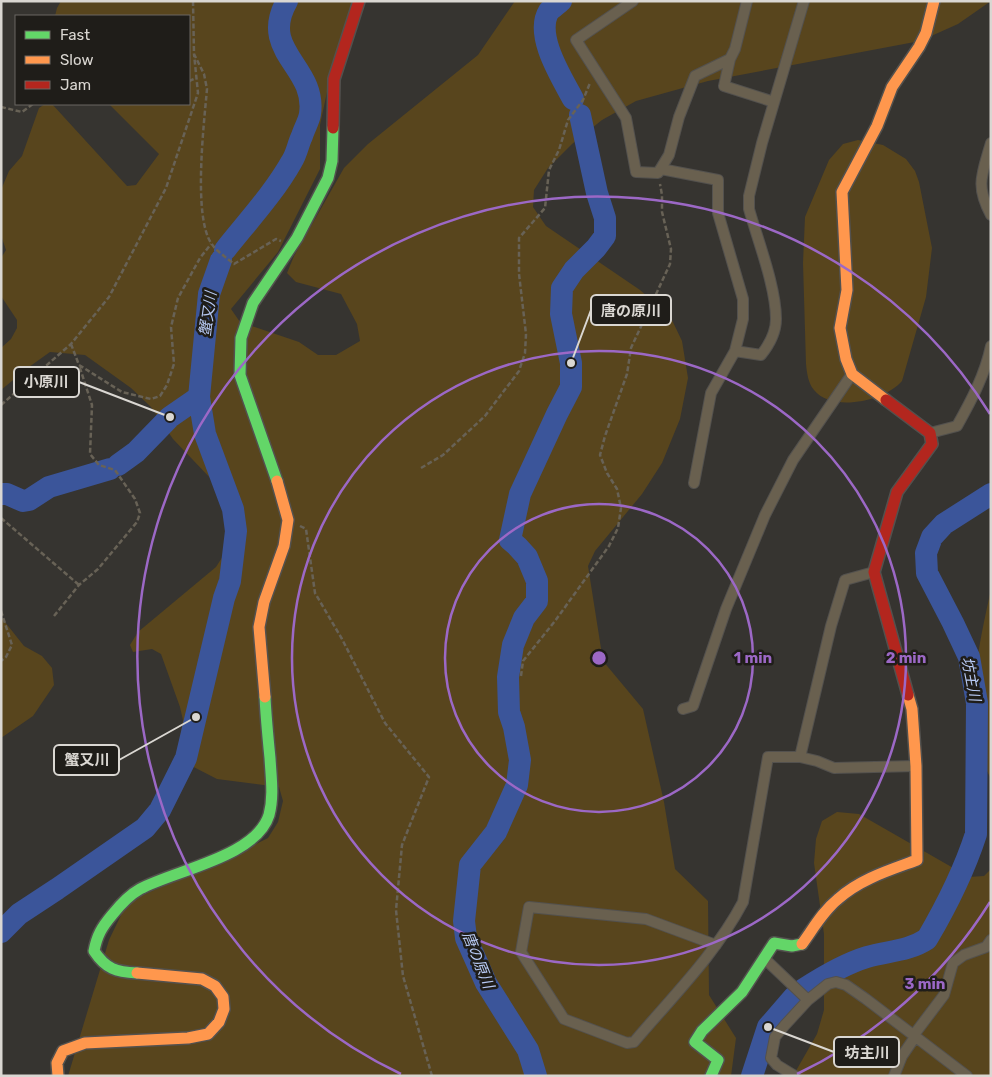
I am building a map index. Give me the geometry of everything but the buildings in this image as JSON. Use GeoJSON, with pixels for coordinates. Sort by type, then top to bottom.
{"type":"FeatureCollection","features":[{"type":"Feature","properties":{"kind":"street"},"geometry":{"type":"LineString","coordinates":[[58,1076],[57,1063],[62,1051],[85,1043],[188,1038],[208,1034],[219,1022],[224,1009],[223,997],[215,986],[202,979],[121,972],[102,964],[94,951],[96,933],[118,907],[139,890],[225,855],[248,842],[264,824],[270,810],[272,789],[259,626],[264,602],[284,546],[288,520],[279,486],[240,375],[241,338],[252,303],[293,244],[328,178],[332,161],[334,79],[359,1]]}},
{"type":"Feature","properties":{"kind":"street"},"geometry":{"type":"LineString","coordinates":[[633,1],[576,40],[626,118],[636,172],[660,171],[718,180],[718,213],[743,299],[743,319],[735,351],[711,393],[694,483]]}},
{"type":"Feature","properties":{"kind":"street"},"geometry":{"type":"LineString","coordinates":[[747,1],[724,86],[774,102]]}},
{"type":"Feature","properties":{"kind":"street"},"geometry":{"type":"LineString","coordinates":[[735,351],[761,355],[770,345],[776,321],[774,297],[749,209],[749,196],[762,143],[804,1]]}},
{"type":"Feature","properties":{"kind":"street"},"geometry":{"type":"LineString","coordinates":[[711,1076],[718,1060],[695,1042],[702,1032],[742,992],[774,943],[792,946],[802,945],[837,899],[851,889],[889,870],[917,860],[916,766],[912,709],[874,572],[896,492],[932,444],[930,433],[852,374],[846,359],[840,328],[847,290],[842,192],[877,126],[892,87],[919,48],[926,32],[934,1]]}},
{"type":"Feature","properties":{"kind":"street"},"geometry":{"type":"LineString","coordinates":[[660,171],[669,156],[679,117],[694,76],[730,59]]}},
{"type":"Feature","properties":{"kind":"street"},"geometry":{"type":"LineString","coordinates":[[991,143],[980,185],[982,197],[991,216]]}},
{"type":"Feature","properties":{"kind":"street"},"geometry":{"type":"LineString","coordinates":[[930,433],[957,426],[969,405],[987,364],[991,346]]}},
{"type":"Feature","properties":{"kind":"street"},"geometry":{"type":"LineString","coordinates":[[683,708],[693,706],[726,610],[765,516],[793,460],[852,374]]}},
{"type":"Feature","properties":{"kind":"street"},"geometry":{"type":"LineString","coordinates":[[800,757],[831,626],[844,580],[874,572]]}},
{"type":"Feature","properties":{"kind":"street"},"geometry":{"type":"LineString","coordinates":[[716,945],[646,919],[529,907],[521,952],[564,1019],[626,1043],[634,1042],[701,967],[734,921],[743,902],[768,757],[800,757],[834,768],[916,766]]}},
{"type":"Feature","properties":{"kind":"street"},"geometry":{"type":"LineString","coordinates":[[894,1076],[902,1056],[944,995],[953,963],[964,955],[986,947],[991,940]]}},
{"type":"Feature","properties":{"kind":"street"},"geometry":{"type":"LineString","coordinates":[[765,959],[808,1000]]}},
{"type":"Feature","properties":{"kind":"street"},"geometry":{"type":"LineString","coordinates":[[795,1076],[776,1065],[771,1058],[775,1037],[808,1000],[828,984],[836,982],[846,985],[967,1076]]}},
{"type":"Feature","properties":{"kind":"path"},"geometry":{"type":"LineString","coordinates":[[1,405],[71,344],[109,297],[166,188],[198,94],[194,54],[193,1]]}},
{"type":"Feature","properties":{"kind":"path"},"geometry":{"type":"LineString","coordinates":[[194,54],[204,74],[207,89],[201,185],[203,224],[211,244],[234,264],[276,240],[293,244]]}},
{"type":"Feature","properties":{"kind":"path"},"geometry":{"type":"LineString","coordinates":[[421,468],[443,455],[485,416],[519,371],[525,353],[526,334],[519,274],[519,238],[545,208],[549,170],[559,150],[568,120],[583,100],[595,70]]}},
{"type":"Feature","properties":{"kind":"path"},"geometry":{"type":"LineString","coordinates":[[190,81],[196,78]]}},
{"type":"Feature","properties":{"kind":"path"},"geometry":{"type":"LineString","coordinates":[[1,107],[22,112],[32,105]]}},
{"type":"Feature","properties":{"kind":"path"},"geometry":{"type":"LineString","coordinates":[[522,676],[523,661],[555,621],[609,546],[618,528],[621,508],[617,489],[607,474],[600,455],[604,436],[626,374],[631,348],[670,264],[671,249],[662,212],[660,171]]}},
{"type":"Feature","properties":{"kind":"path"},"geometry":{"type":"LineString","coordinates":[[79,365],[122,392],[151,399],[160,396],[167,385],[174,364],[171,327],[178,298],[200,258],[211,244]]}},
{"type":"Feature","properties":{"kind":"path"},"geometry":{"type":"LineString","coordinates":[[54,616],[79,585],[98,569],[137,522],[140,513],[135,499],[115,470],[99,465],[90,454],[92,406],[71,344]]}},
{"type":"Feature","properties":{"kind":"path"},"geometry":{"type":"LineString","coordinates":[[1,518],[79,585]]}},
{"type":"Feature","properties":{"kind":"path"},"geometry":{"type":"LineString","coordinates":[[288,520],[306,529],[315,593],[342,639],[385,724],[429,776],[402,844],[396,910],[403,976],[432,1076]]}},
{"type":"Feature","properties":{"kind":"path"},"geometry":{"type":"LineString","coordinates":[[1,611],[12,645],[6,657],[1,661]]}},
{"type":"Feature","properties":{"kind":"shaded area"},"geometry":{"type":"Polygon","coordinates":[[[61,1],[355,1],[334,59],[320,125],[320,169],[278,252],[231,309],[240,322],[299,342],[318,355],[336,355],[360,341],[357,324],[341,294],[296,282],[287,273],[294,256],[344,168],[368,144],[478,55],[515,1],[991,1],[958,24],[920,41],[708,81],[636,101],[602,120],[572,144],[548,168],[534,190],[533,207],[546,226],[640,290],[670,316],[682,341],[688,378],[680,419],[662,463],[642,494],[595,551],[588,566],[603,661],[643,709],[664,802],[675,869],[708,901],[709,995],[736,1038],[731,1076],[68,1076],[109,940],[122,913],[134,899],[268,838],[278,822],[283,801],[279,787],[217,779],[180,760],[178,751],[183,720],[161,654],[152,649],[133,652],[130,645],[138,632],[216,567],[232,542],[233,532],[213,481],[173,439],[151,407],[131,388],[85,355],[50,352],[1,390],[1,348],[11,339],[17,328],[17,320],[1,296],[1,258],[6,250],[1,235],[1,190],[9,171],[22,156],[39,108],[44,105],[53,105],[127,186],[136,185],[159,154],[110,105],[190,105],[190,15],[55,15],[61,1]]]}},
{"type":"Feature","properties":{"kind":"shaded area"},"geometry":{"type":"Polygon","coordinates":[[[858,140],[883,145],[906,159],[915,171],[919,182],[932,248],[926,297],[902,381],[884,394],[858,402],[845,403],[822,397],[814,390],[808,378],[803,263],[805,217],[829,160],[843,144],[858,140]]]}},
{"type":"Feature","properties":{"kind":"shaded area"},"geometry":{"type":"Polygon","coordinates":[[[991,589],[991,779],[980,757],[976,743],[973,706],[976,666],[991,589]]]}},
{"type":"Feature","properties":{"kind":"shaded area"},"geometry":{"type":"Polygon","coordinates":[[[1,617],[24,646],[42,656],[52,668],[54,685],[33,716],[1,738],[1,617]]]}},
{"type":"Feature","properties":{"kind":"shaded area"},"geometry":{"type":"Polygon","coordinates":[[[837,812],[859,814],[969,877],[984,876],[991,869],[991,1076],[793,1076],[817,1034],[824,1010],[824,934],[814,863],[816,839],[822,821],[837,812]]]}},
{"type":"Feature","properties":{"kind":"waterway","name":"蟹又川"},"geometry":{"type":"LineString","coordinates":[[225,250],[269,196],[285,173],[295,155],[310,114],[310,97],[305,83],[283,47],[279,33],[280,19],[287,1]]}},
{"type":"Feature","properties":{"kind":"waterway","name":"唐の原川"},"geometry":{"type":"LineString","coordinates":[[561,1],[549,11],[545,21],[545,32],[551,56],[573,99]]}},
{"type":"Feature","properties":{"kind":"waterway","name":"唐の原川"},"geometry":{"type":"LineString","coordinates":[[536,1076],[528,1050],[486,983],[466,938],[464,921],[470,865],[496,832],[517,785],[520,760],[514,727],[509,712],[508,677],[513,645],[524,618],[537,601],[537,581],[527,557],[510,540],[520,494],[571,387],[571,363],[561,314],[562,288],[574,270],[605,236],[605,218],[597,193],[580,115]]}},
{"type":"Feature","properties":{"kind":"waterway","name":"蟹又川"},"geometry":{"type":"LineString","coordinates":[[1,932],[19,914],[145,828],[160,810],[186,758],[224,598],[230,581],[236,531],[233,509],[205,434],[199,397],[209,294],[221,260]]}},
{"type":"Feature","properties":{"kind":"waterway"},"geometry":{"type":"LineString","coordinates":[[118,465],[136,452],[170,417],[199,397]]}},
{"type":"Feature","properties":{"kind":"waterway"},"geometry":{"type":"LineString","coordinates":[[1,494],[7,494],[23,501],[29,500],[49,487],[110,469]]}},
{"type":"Feature","properties":{"kind":"waterway","name":"坊主川"},"geometry":{"type":"LineString","coordinates":[[804,989],[850,963],[906,948],[927,939],[954,888],[971,848],[976,834],[977,703],[969,657],[927,573],[926,553],[932,537],[944,524],[991,494]]}},
{"type":"Feature","properties":{"kind":"waterway","name":"坊主川"},"geometry":{"type":"LineString","coordinates":[[752,1076],[768,1027],[794,997]]}},
{"type":"Feature","properties":{"kind":"traffic: fast"},"geometry":{"type":"LineString","coordinates":[[277,481],[240,375],[241,338],[253,303],[297,238],[328,178],[332,161],[333,128]]}},
{"type":"Feature","properties":{"kind":"traffic: fast"},"geometry":{"type":"LineString","coordinates":[[137,973],[123,972],[107,966],[94,951],[100,932],[115,911],[128,897],[140,889],[232,852],[248,842],[261,829],[269,815],[272,786],[265,697]]}},
{"type":"Feature","properties":{"kind":"traffic: fast"},"geometry":{"type":"LineString","coordinates":[[711,1076],[718,1060],[695,1042],[702,1031],[742,992],[774,943],[792,946],[802,944]]}},
{"type":"Feature","properties":{"kind":"traffic: slow"},"geometry":{"type":"LineString","coordinates":[[886,400],[852,374],[846,359],[840,328],[847,290],[842,192],[877,126],[892,87],[919,47],[926,33],[934,1]]}},
{"type":"Feature","properties":{"kind":"traffic: slow"},"geometry":{"type":"LineString","coordinates":[[265,697],[259,627],[264,602],[284,546],[288,520],[277,481]]}},
{"type":"Feature","properties":{"kind":"traffic: slow"},"geometry":{"type":"LineString","coordinates":[[802,944],[818,920],[847,892],[876,876],[917,860],[916,766],[912,709],[908,695]]}},
{"type":"Feature","properties":{"kind":"traffic: slow"},"geometry":{"type":"LineString","coordinates":[[58,1076],[57,1063],[63,1051],[85,1043],[188,1038],[208,1034],[219,1022],[224,1009],[223,997],[215,986],[202,979],[137,973]]}},
{"type":"Feature","properties":{"kind":"traffic: jam"},"geometry":{"type":"LineString","coordinates":[[333,128],[334,79],[359,1]]}},
{"type":"Feature","properties":{"kind":"traffic: jam"},"geometry":{"type":"LineString","coordinates":[[886,400],[930,433],[932,444],[897,492],[874,572],[908,695]]}},
{"type":"Feature","properties":{"kind":"place","name":"唐の原川"},"geometry":{"type":"Point","coordinates":[571,363]}},
{"type":"Feature","properties":{"kind":"place","name":"小原川"},"geometry":{"type":"Point","coordinates":[170,417]}},
{"type":"Feature","properties":{"kind":"place","name":"蟹又川"},"geometry":{"type":"Point","coordinates":[196,717]}},
{"type":"Feature","properties":{"kind":"place","name":"坊主川"},"geometry":{"type":"Point","coordinates":[768,1027]}}]}
